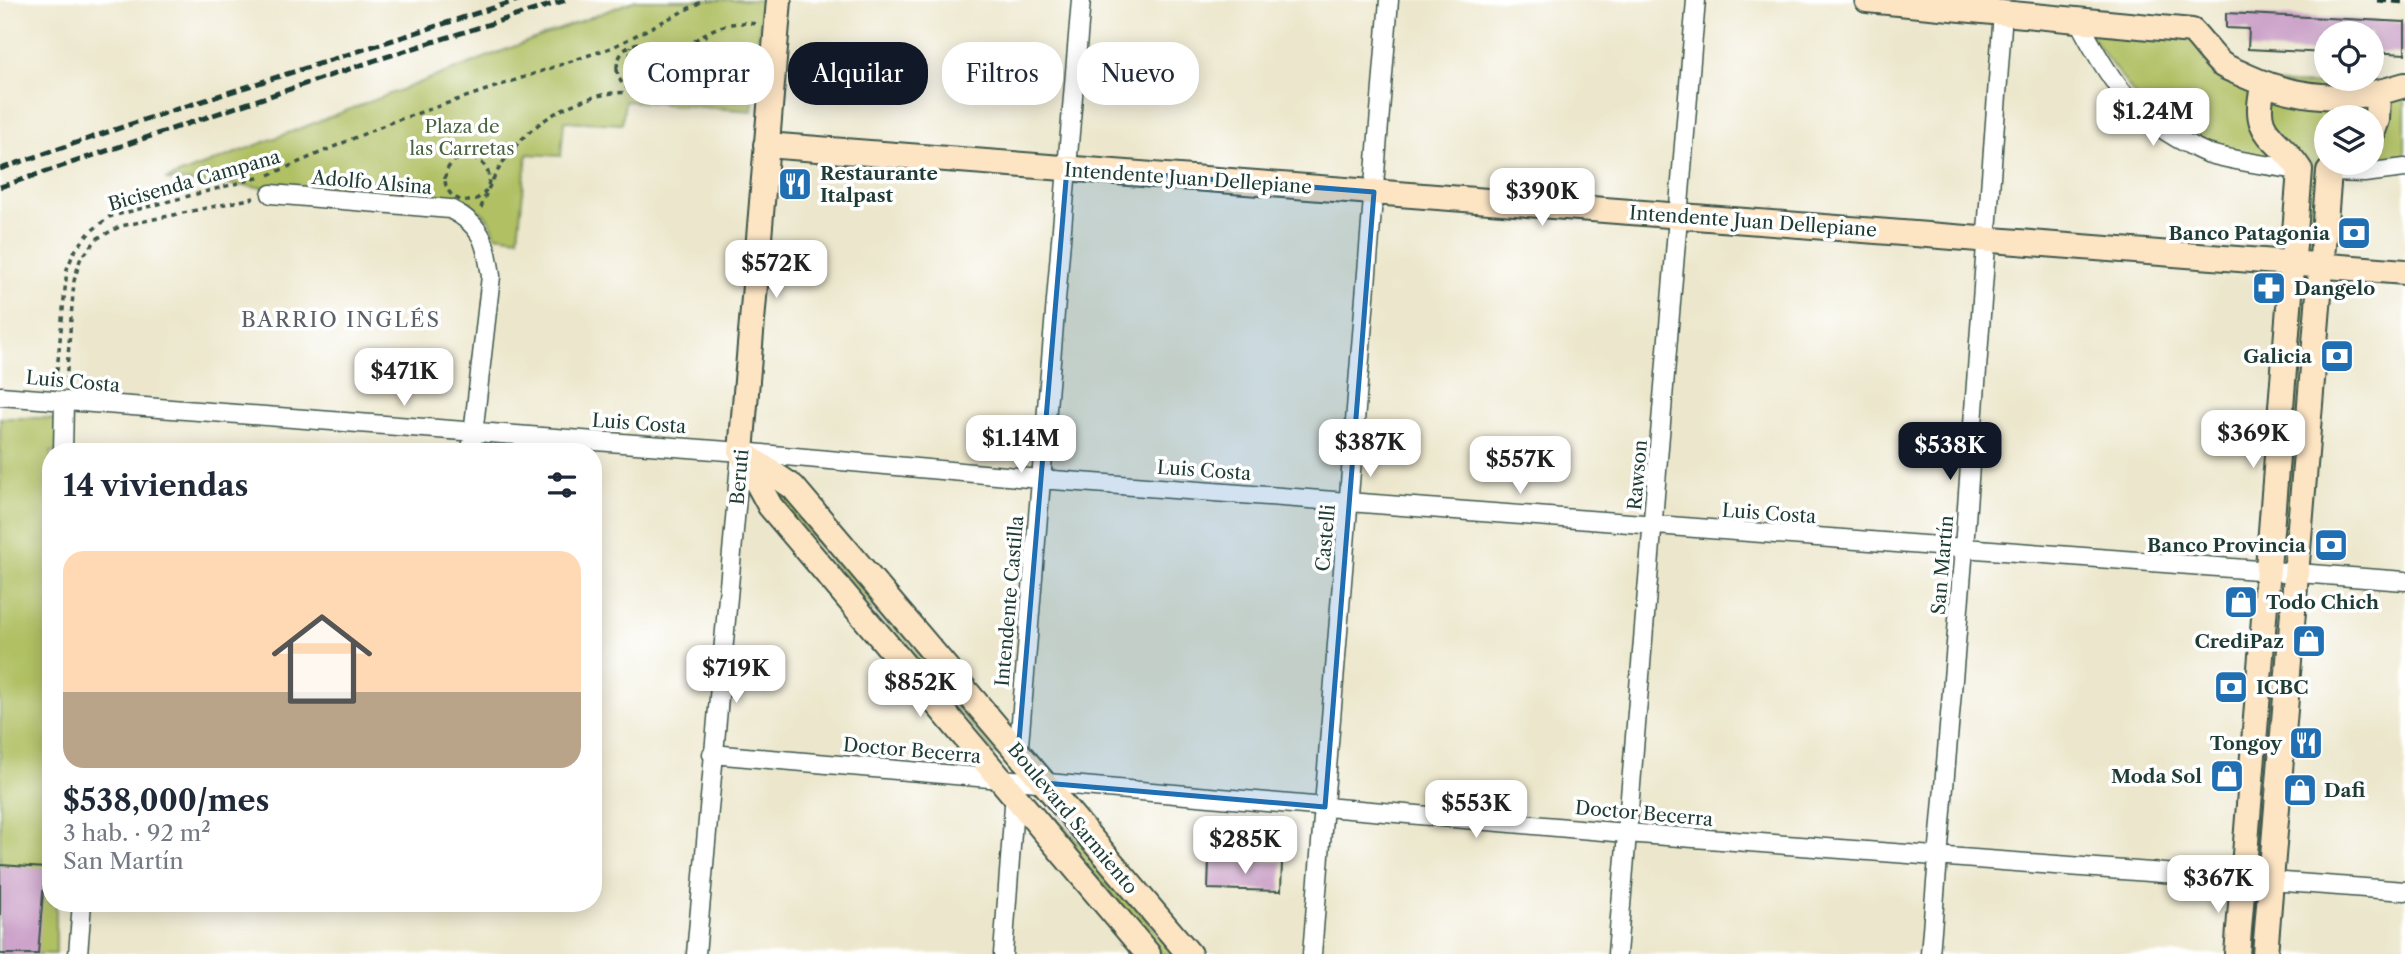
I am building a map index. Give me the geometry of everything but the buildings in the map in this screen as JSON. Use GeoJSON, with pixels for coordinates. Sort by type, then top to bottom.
{"type":"FeatureCollection","features":[{"type":"Feature","properties":{"kind":"main road","name":"Beruti"},"geometry":{"type":"LineString","coordinates":[[774,58],[779,0]]}},
{"type":"Feature","properties":{"kind":"main road"},"geometry":{"type":"LineString","coordinates":[[1867,0],[2192,31],[2222,65],[2264,84],[2304,94],[2342,98],[2378,94],[2405,85]]}},
{"type":"Feature","properties":{"kind":"main road"},"geometry":{"type":"LineString","coordinates":[[2237,954],[2300,170],[2264,129],[2260,112],[2264,84]]}},
{"type":"Feature","properties":{"kind":"main road"},"geometry":{"type":"LineString","coordinates":[[2378,94],[2378,105]]}},
{"type":"Feature","properties":{"kind":"main road","name":"Beruti"},"geometry":{"type":"LineString","coordinates":[[741,452],[770,105]]}},
{"type":"Feature","properties":{"kind":"main road","name":"Intendente Juan Dellepiane"},"geometry":{"type":"LineString","coordinates":[[766,145],[2405,272]]}},
{"type":"Feature","properties":{"kind":"main road"},"geometry":{"type":"LineString","coordinates":[[2265,954],[2321,265],[2332,175]]}},
{"type":"Feature","properties":{"kind":"main road","name":"Boulevard Sarmiento"},"geometry":{"type":"LineString","coordinates":[[741,452],[793,487],[1189,954]]}},
{"type":"Feature","properties":{"kind":"main road","name":"Boulevard Sarmiento"},"geometry":{"type":"LineString","coordinates":[[741,452],[770,506],[1011,785],[1148,954]]}},
{"type":"Feature","properties":{"kind":"street","name":"Intendente Castilla"},"geometry":{"type":"LineString","coordinates":[[1003,954],[1011,785],[1018,753],[1081,0]]}},
{"type":"Feature","properties":{"kind":"street","name":"Castelli"},"geometry":{"type":"LineString","coordinates":[[1312,954],[1389,0]]}},
{"type":"Feature","properties":{"kind":"street","name":"Rawson"},"geometry":{"type":"LineString","coordinates":[[1617,954],[1696,0]]}},
{"type":"Feature","properties":{"kind":"street","name":"San Martín"},"geometry":{"type":"LineString","coordinates":[[1930,954],[1964,548],[2003,12]]}},
{"type":"Feature","properties":{"kind":"street"},"geometry":{"type":"LineString","coordinates":[[2078,20],[2099,61],[2126,98],[2162,131],[2208,154],[2300,170]]}},
{"type":"Feature","properties":{"kind":"street"},"geometry":{"type":"LineString","coordinates":[[2384,171],[2405,168]]}},
{"type":"Feature","properties":{"kind":"street","name":"Adolfo Alsina"},"geometry":{"type":"LineString","coordinates":[[271,194],[450,209],[472,222]]}},
{"type":"Feature","properties":{"kind":"street"},"geometry":{"type":"LineString","coordinates":[[471,443],[491,276],[487,250],[472,222]]}},
{"type":"Feature","properties":{"kind":"street","name":"Luis Costa"},"geometry":{"type":"LineString","coordinates":[[0,396],[741,452],[1040,479],[2405,581]]}},
{"type":"Feature","properties":{"kind":"street"},"geometry":{"type":"LineString","coordinates":[[59,401],[62,443]]}},
{"type":"Feature","properties":{"kind":"street","name":"Beruti"},"geometry":{"type":"LineString","coordinates":[[696,954],[741,452]]}},
{"type":"Feature","properties":{"kind":"street","name":"Doctor Becerra"},"geometry":{"type":"LineString","coordinates":[[712,754],[1011,785],[1044,783],[1626,834],[2405,891]]}},
{"type":"Feature","properties":{"kind":"street"},"geometry":{"type":"LineString","coordinates":[[78,954],[81,912]]}},
{"type":"Feature","properties":{"kind":"path","name":"Bicisenda Campana"},"geometry":{"type":"LineString","coordinates":[[59,401],[67,268],[74,252],[90,232],[108,217],[270,174],[389,122],[613,47],[705,0]]}},
{"type":"Feature","properties":{"kind":"path"},"geometry":{"type":"LineString","coordinates":[[694,42],[704,33],[733,22],[777,27]]}},
{"type":"Feature","properties":{"kind":"path"},"geometry":{"type":"LineString","coordinates":[[704,33],[710,42]]}},
{"type":"Feature","properties":{"kind":"path"},"geometry":{"type":"LineString","coordinates":[[623,53],[617,65],[623,82]]}},
{"type":"Feature","properties":{"kind":"path"},"geometry":{"type":"LineString","coordinates":[[472,222],[487,189],[489,175],[482,163],[476,159],[469,157],[455,160],[446,172],[446,187],[456,199],[471,202],[484,195],[487,189],[503,161],[519,140],[544,120],[578,103],[608,94],[623,93]]}},
{"type":"Feature","properties":{"kind":"path"},"geometry":{"type":"LineString","coordinates":[[59,401],[74,281],[80,260],[99,238],[121,226],[271,194]]}},
{"type":"Feature","properties":{"kind":"highlighted area"},"geometry":{"type":"Polygon","coordinates":[[[1067,168],[1374,192],[1325,807],[1044,783],[1018,753],[1067,168]]]}},
{"type":"Feature","properties":{"kind":"green space","name":"Plaza de las Carretas"},"geometry":{"type":"Polygon","coordinates":[[[636,0],[762,0],[758,42],[623,42],[624,105],[622,124],[564,121],[561,156],[527,154],[518,238],[495,235],[486,216],[470,206],[456,202],[165,180],[636,0]]]}},
{"type":"Feature","properties":{"kind":"green space"},"geometry":{"type":"Polygon","coordinates":[[[2078,20],[2192,31],[2264,84],[2314,84],[2314,91],[2384,91],[2384,85],[2405,85],[2405,168],[2384,169],[2384,105],[2314,105],[2314,175],[2328,175],[2312,241],[2305,241],[2300,170],[2265,166],[2162,131],[2078,20]]]}},
{"type":"Feature","properties":{"kind":"green space","name":"Plaza de las Carretas"},"geometry":{"type":"Polygon","coordinates":[[[676,105],[753,105],[752,111],[676,105]]]}},
{"type":"Feature","properties":{"kind":"green space"},"geometry":{"type":"Polygon","coordinates":[[[2300,301],[2307,301],[2287,535],[2284,537],[2280,535],[2300,301]]]}},
{"type":"Feature","properties":{"kind":"green space"},"geometry":{"type":"Polygon","coordinates":[[[0,418],[43,418],[64,421],[64,443],[42,443],[42,912],[56,912],[56,954],[0,954],[0,418]]]}},
{"type":"Feature","properties":{"kind":"green space"},"geometry":{"type":"Polygon","coordinates":[[[784,495],[1002,751],[1000,754],[996,755],[779,499],[784,495]]]}},
{"type":"Feature","properties":{"kind":"green space"},"geometry":{"type":"Polygon","coordinates":[[[2276,605],[2283,606],[2264,840],[2260,842],[2256,840],[2276,605]]]}},
{"type":"Feature","properties":{"kind":"green space"},"geometry":{"type":"Polygon","coordinates":[[[1058,818],[1176,954],[1162,954],[1054,826],[1054,819],[1058,818]]]}},
{"type":"Feature","properties":{"kind":"railway"},"geometry":{"type":"LineString","coordinates":[[0,169],[143,120],[518,0]]}},
{"type":"Feature","properties":{"kind":"railway"},"geometry":{"type":"LineString","coordinates":[[0,187],[376,60],[566,0]]}},
{"type":"Feature","properties":{"kind":"railway"},"geometry":{"type":"LineString","coordinates":[[2377,0],[2405,2]]}},
{"type":"Feature","properties":{"kind":"place","name":"Restaurante Italpast"},"geometry":{"type":"Point","coordinates":[795,184]}},
{"type":"Feature","properties":{"kind":"place","name":"Banco Patagonia"},"geometry":{"type":"Point","coordinates":[2354,233]}},
{"type":"Feature","properties":{"kind":"place","name":"Dangelo"},"geometry":{"type":"Point","coordinates":[2269,288]}},
{"type":"Feature","properties":{"kind":"place","name":"Galicia"},"geometry":{"type":"Point","coordinates":[2337,356]}},
{"type":"Feature","properties":{"kind":"place","name":"Banco Provincia"},"geometry":{"type":"Point","coordinates":[2331,545]}},
{"type":"Feature","properties":{"kind":"place","name":"Todo Chich"},"geometry":{"type":"Point","coordinates":[2241,602]}},
{"type":"Feature","properties":{"kind":"place","name":"CrediPaz"},"geometry":{"type":"Point","coordinates":[2309,641]}},
{"type":"Feature","properties":{"kind":"place","name":"ICBC"},"geometry":{"type":"Point","coordinates":[2231,687]}},
{"type":"Feature","properties":{"kind":"place","name":"Tongoy"},"geometry":{"type":"Point","coordinates":[2306,743]}},
{"type":"Feature","properties":{"kind":"place","name":"Moda Sol"},"geometry":{"type":"Point","coordinates":[2227,776]}},
{"type":"Feature","properties":{"kind":"place","name":"Dafi"},"geometry":{"type":"Point","coordinates":[2300,790]}},
{"type":"Feature","properties":{"kind":"district","name":"BARRIO INGLÉS"},"geometry":{"type":"Point","coordinates":[341,320]}}]}
